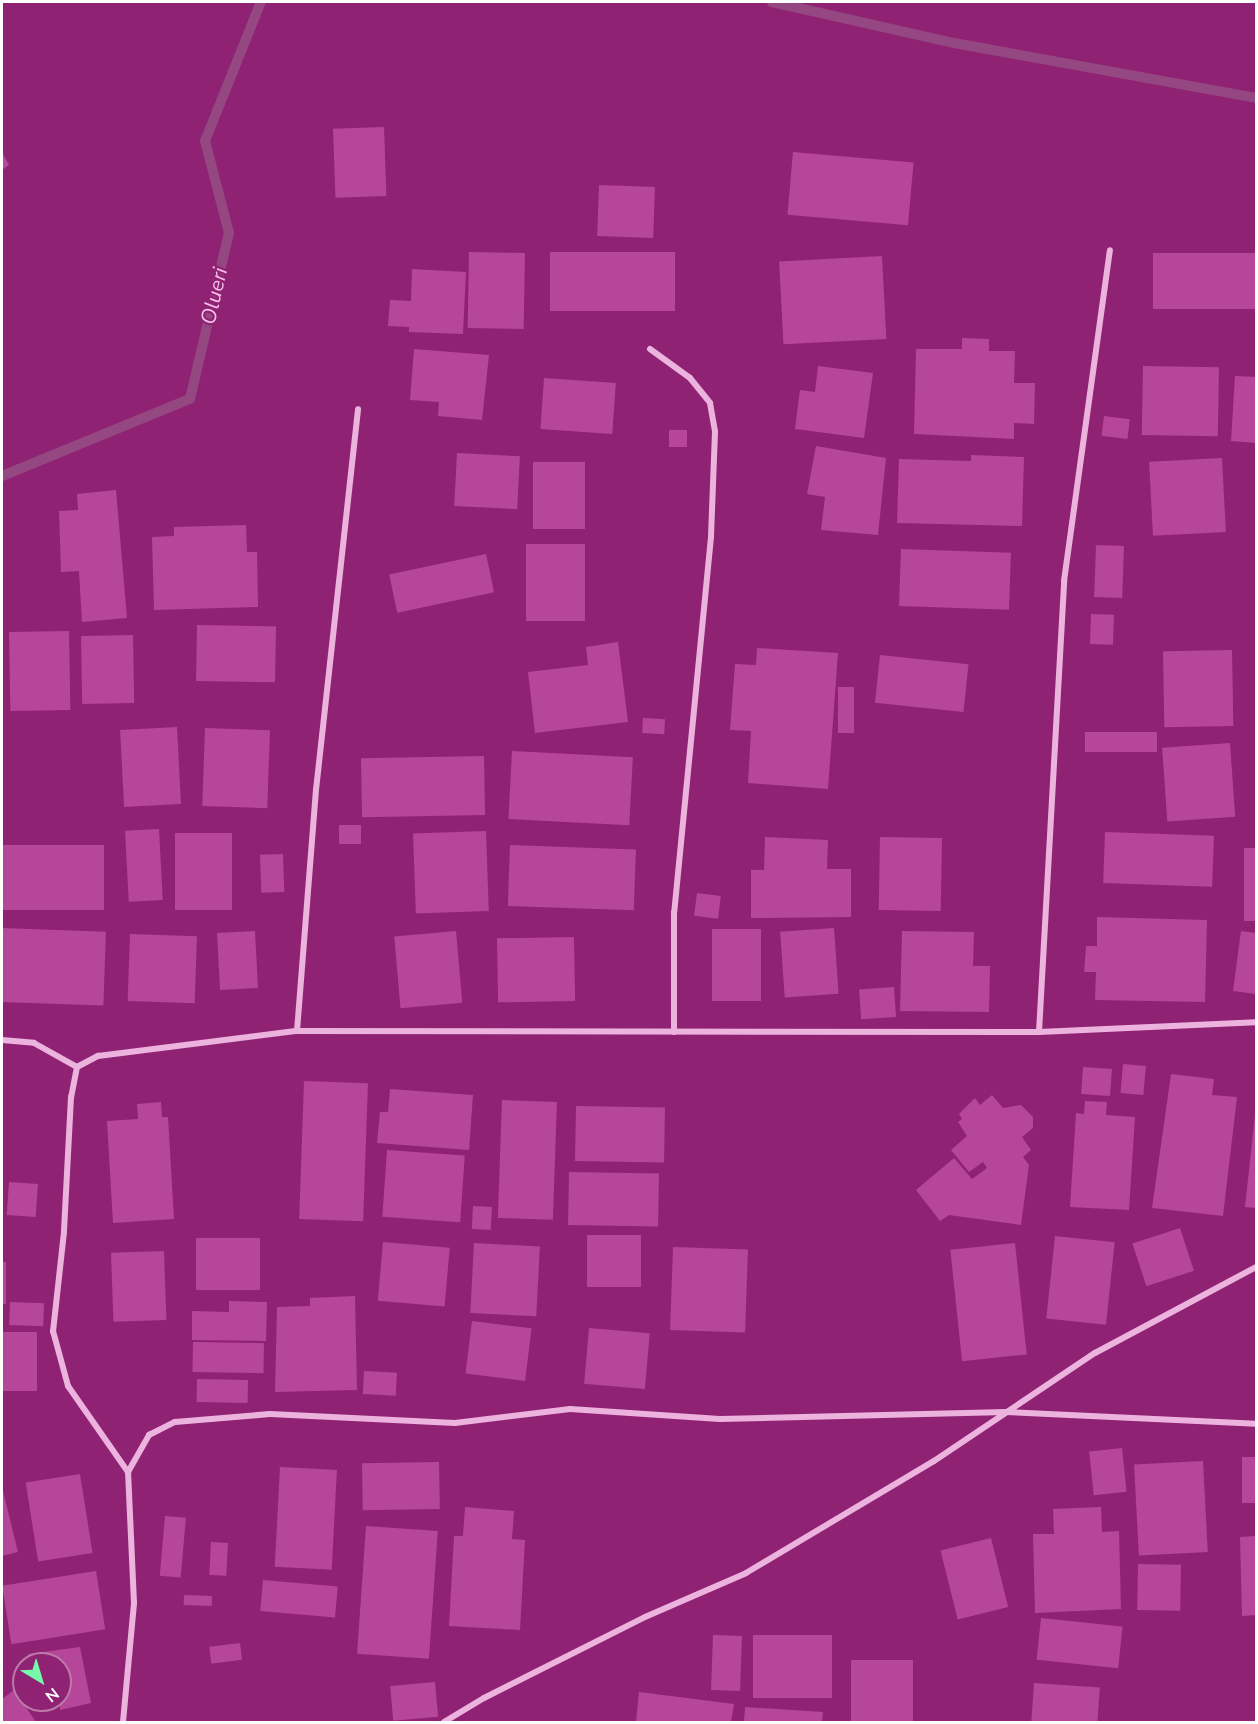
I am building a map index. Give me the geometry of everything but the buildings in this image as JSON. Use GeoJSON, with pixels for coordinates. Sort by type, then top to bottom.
{"type":"FeatureCollection","features":[{"type":"Feature","properties":{"kind":"street"},"geometry":{"type":"LineString","coordinates":[[1039,1032],[1064,581],[1110,250]]}},
{"type":"Feature","properties":{"kind":"street"},"geometry":{"type":"LineString","coordinates":[[650,349],[690,378],[710,403],[715,432],[711,537],[674,912],[674,1032]]}},
{"type":"Feature","properties":{"kind":"street"},"geometry":{"type":"LineString","coordinates":[[297,1031],[316,790],[358,409]]}},
{"type":"Feature","properties":{"kind":"street"},"geometry":{"type":"LineString","coordinates":[[76,1067],[109,1054],[297,1031],[1039,1032],[1257,1022]]}},
{"type":"Feature","properties":{"kind":"street"},"geometry":{"type":"LineString","coordinates":[[2,1040],[34,1043],[76,1067]]}},
{"type":"Feature","properties":{"kind":"street"},"geometry":{"type":"LineString","coordinates":[[76,1067],[53,1331],[68,1386],[128,1472]]}},
{"type":"Feature","properties":{"kind":"street"},"geometry":{"type":"LineString","coordinates":[[444,1722],[484,1698],[645,1617],[746,1573],[934,1461],[1095,1353],[1257,1268]]}},
{"type":"Feature","properties":{"kind":"street"},"geometry":{"type":"LineString","coordinates":[[123,1722],[134,1603],[128,1472],[149,1435],[175,1422],[270,1414],[456,1423],[570,1408],[720,1419],[1006,1412],[1257,1424]]}},
{"type":"Feature","properties":{"kind":"waterway","name":"Olueri"},"geometry":{"type":"LineString","coordinates":[[2,476],[190,399],[229,233],[205,141],[261,2]]}},
{"type":"Feature","properties":{"kind":"waterway"},"geometry":{"type":"LineString","coordinates":[[772,2],[954,43],[1256,98]]}}]}
